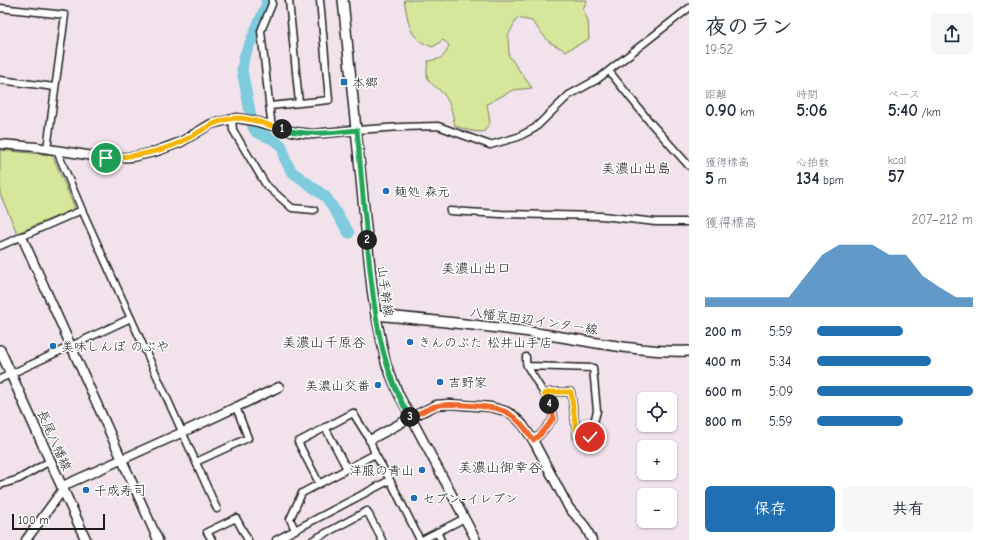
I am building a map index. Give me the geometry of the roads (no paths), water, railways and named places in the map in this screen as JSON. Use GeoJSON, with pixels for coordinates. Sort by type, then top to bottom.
{"type":"FeatureCollection","features":[{"type":"Feature","properties":{"kind":"main road","name":"山手幹線"},"geometry":{"type":"LineString","coordinates":[[343,0],[376,315]]}},
{"type":"Feature","properties":{"kind":"main road","name":"八幡京田辺インター線"},"geometry":{"type":"LineString","coordinates":[[376,315],[516,330],[650,350],[689,351]]}},
{"type":"Feature","properties":{"kind":"main road","name":"長尾八幡線"},"geometry":{"type":"LineString","coordinates":[[0,350],[86,540]]}},
{"type":"Feature","properties":{"kind":"street"},"geometry":{"type":"LineString","coordinates":[[270,126],[270,106],[261,31],[272,4],[272,0]]}},
{"type":"Feature","properties":{"kind":"street"},"geometry":{"type":"LineString","coordinates":[[289,0],[299,103]]}},
{"type":"Feature","properties":{"kind":"street"},"geometry":{"type":"LineString","coordinates":[[270,106],[329,100],[320,0]]}},
{"type":"Feature","properties":{"kind":"street"},"geometry":{"type":"LineString","coordinates":[[0,8],[65,15],[47,149]]}},
{"type":"Feature","properties":{"kind":"street"},"geometry":{"type":"LineString","coordinates":[[0,144],[106,158],[132,157],[154,152],[181,142],[211,124],[232,119],[244,119],[295,132],[313,134],[401,127],[438,126],[490,145],[518,137],[535,128],[569,95],[598,79],[689,8]]}},
{"type":"Feature","properties":{"kind":"street"},"geometry":{"type":"LineString","coordinates":[[609,71],[649,121],[689,166]]}},
{"type":"Feature","properties":{"kind":"street"},"geometry":{"type":"LineString","coordinates":[[0,80],[55,87]]}},
{"type":"Feature","properties":{"kind":"street"},"geometry":{"type":"LineString","coordinates":[[232,119],[233,130],[266,185],[292,208],[314,210]]}},
{"type":"Feature","properties":{"kind":"street"},"geometry":{"type":"LineString","coordinates":[[57,151],[82,210],[217,508]]}},
{"type":"Feature","properties":{"kind":"street"},"geometry":{"type":"LineString","coordinates":[[0,246],[82,210]]}},
{"type":"Feature","properties":{"kind":"street"},"geometry":{"type":"LineString","coordinates":[[450,211],[501,214],[602,216],[656,222],[689,222]]}},
{"type":"Feature","properties":{"kind":"street"},"geometry":{"type":"LineString","coordinates":[[22,237],[158,540]]}},
{"type":"Feature","properties":{"kind":"street","name":"山手幹線"},"geometry":{"type":"LineString","coordinates":[[376,315],[386,364],[410,418],[476,540]]}},
{"type":"Feature","properties":{"kind":"street"},"geometry":{"type":"LineString","coordinates":[[0,379],[131,318]]}},
{"type":"Feature","properties":{"kind":"street"},"geometry":{"type":"LineString","coordinates":[[526,357],[527,366],[544,394],[554,418],[540,435],[533,440]]}},
{"type":"Feature","properties":{"kind":"street"},"geometry":{"type":"LineString","coordinates":[[527,366],[593,368],[597,411],[590,437],[577,436],[571,392],[550,392],[544,394]]}},
{"type":"Feature","properties":{"kind":"street"},"geometry":{"type":"LineString","coordinates":[[26,540],[68,484],[279,387]]}},
{"type":"Feature","properties":{"kind":"street"},"geometry":{"type":"LineString","coordinates":[[370,440],[436,405],[449,404],[491,407],[513,415],[523,425],[533,440],[569,508],[585,526],[592,540]]}},
{"type":"Feature","properties":{"kind":"street"},"geometry":{"type":"LineString","coordinates":[[196,462],[248,438],[236,407]]}},
{"type":"Feature","properties":{"kind":"street"},"geometry":{"type":"LineString","coordinates":[[319,483],[298,442],[353,413],[370,440],[375,454],[421,540],[465,518]]}},
{"type":"Feature","properties":{"kind":"street"},"geometry":{"type":"LineString","coordinates":[[325,428],[347,469]]}},
{"type":"Feature","properties":{"kind":"street"},"geometry":{"type":"LineString","coordinates":[[295,530],[290,519],[302,493],[375,454]]}},
{"type":"Feature","properties":{"kind":"street"},"geometry":{"type":"LineString","coordinates":[[0,485],[19,479],[50,461]]}},
{"type":"Feature","properties":{"kind":"street"},"geometry":{"type":"LineString","coordinates":[[276,540],[390,480]]}},
{"type":"Feature","properties":{"kind":"street"},"geometry":{"type":"LineString","coordinates":[[313,540],[367,511],[382,540]]}},
{"type":"Feature","properties":{"kind":"street"},"geometry":{"type":"LineString","coordinates":[[212,540],[207,532],[236,518],[248,540]]}},
{"type":"Feature","properties":{"kind":"street"},"geometry":{"type":"LineString","coordinates":[[437,532],[441,540]]}},
{"type":"Feature","properties":{"kind":"waterway"},"geometry":{"type":"LineString","coordinates":[[266,0],[267,4],[244,57],[242,70],[253,127],[256,132],[281,145],[284,157],[291,171],[326,197],[349,233]]}},
{"type":"Feature","properties":{"kind":"place","name":"本郷"},"geometry":{"type":"Point","coordinates":[344,82]}},
{"type":"Feature","properties":{"kind":"place","name":"麺処 森元"},"geometry":{"type":"Point","coordinates":[386,191]}},
{"type":"Feature","properties":{"kind":"place","name":"きんのぶた 松井山手店"},"geometry":{"type":"Point","coordinates":[410,342]}},
{"type":"Feature","properties":{"kind":"place","name":"美味しんぼ のぶや"},"geometry":{"type":"Point","coordinates":[53,346]}},
{"type":"Feature","properties":{"kind":"place","name":"吉野家"},"geometry":{"type":"Point","coordinates":[440,382]}},
{"type":"Feature","properties":{"kind":"place","name":"美濃山交番"},"geometry":{"type":"Point","coordinates":[378,385]}},
{"type":"Feature","properties":{"kind":"place","name":"洋服の青山"},"geometry":{"type":"Point","coordinates":[422,470]}},
{"type":"Feature","properties":{"kind":"place","name":"千成寿司"},"geometry":{"type":"Point","coordinates":[86,490]}},
{"type":"Feature","properties":{"kind":"place","name":"セブン-イレブン"},"geometry":{"type":"Point","coordinates":[414,498]}},
{"type":"Feature","properties":{"kind":"district","name":"美濃山出島"},"geometry":{"type":"Point","coordinates":[636,168]}},
{"type":"Feature","properties":{"kind":"district","name":"美濃山出口"},"geometry":{"type":"Point","coordinates":[476,268]}},
{"type":"Feature","properties":{"kind":"district","name":"美濃山千原谷"},"geometry":{"type":"Point","coordinates":[324,342]}},
{"type":"Feature","properties":{"kind":"district","name":"美濃山御幸谷"},"geometry":{"type":"Point","coordinates":[500,467]}}]}
